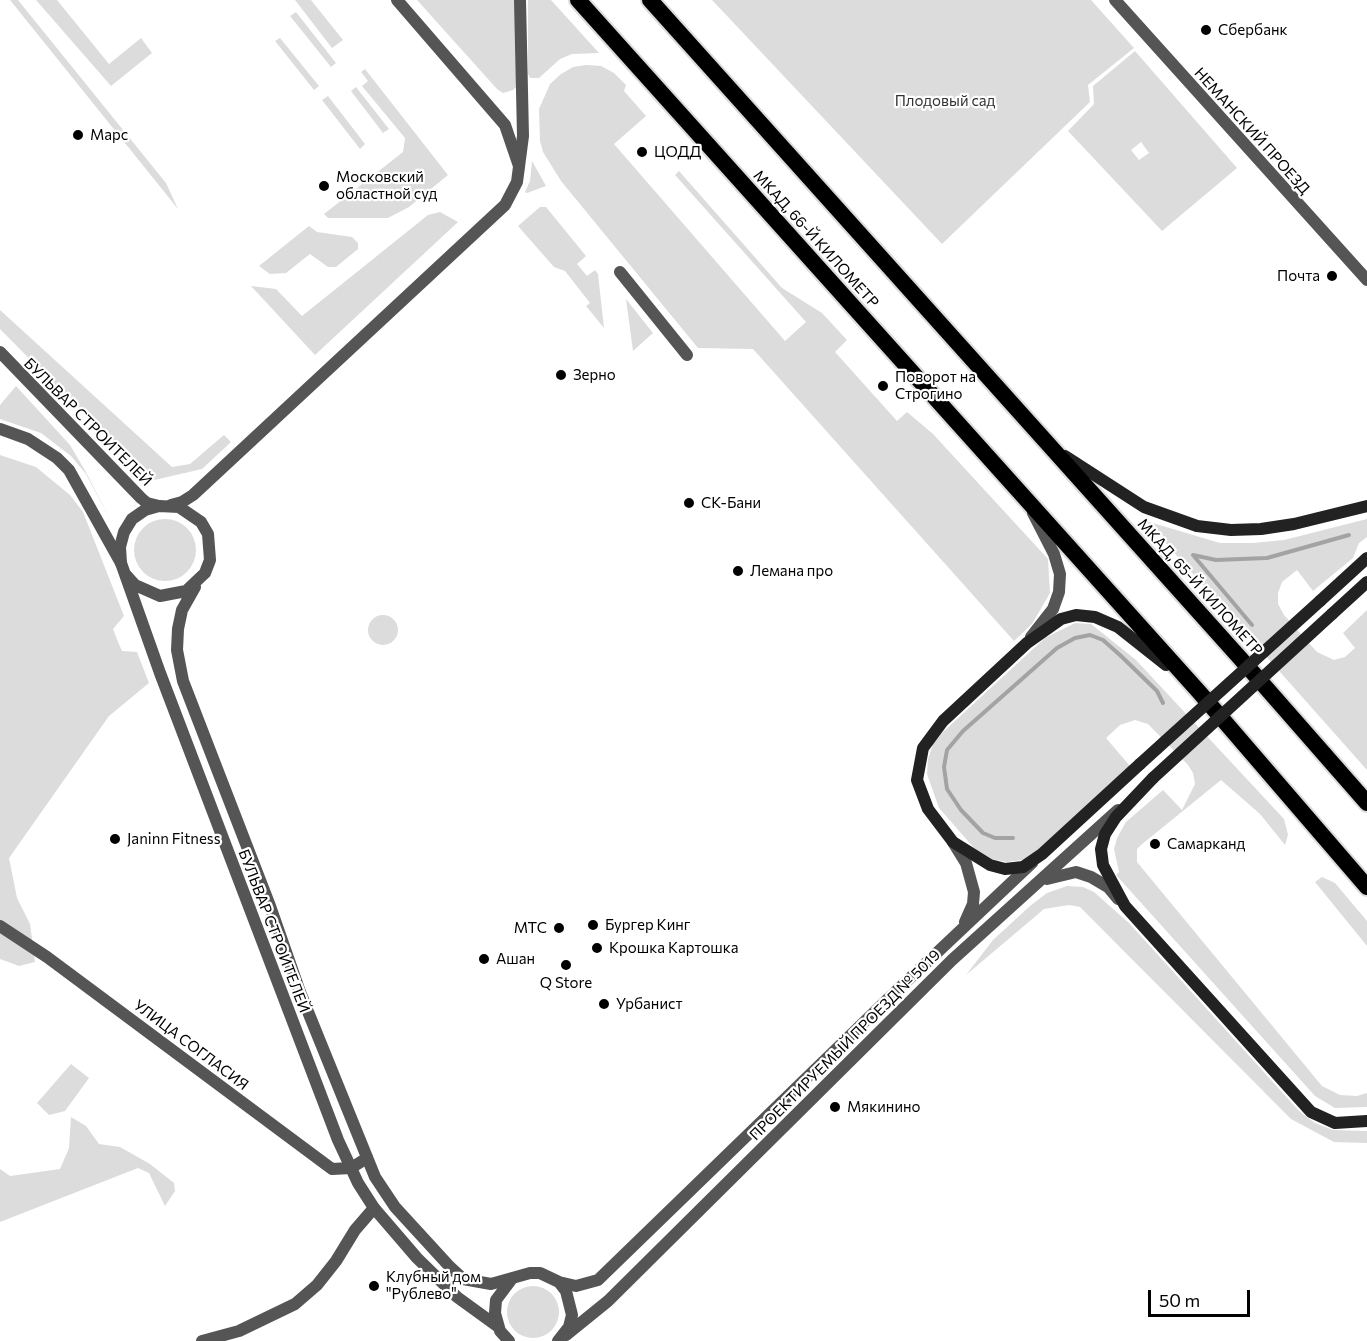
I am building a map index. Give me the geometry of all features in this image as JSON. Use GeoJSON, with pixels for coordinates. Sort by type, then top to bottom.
{"type":"FeatureCollection","features":[{"type":"Feature","properties":{"kind":"highway","name":"МКАД, 66-Й КИЛОМЕТР"},"geometry":{"type":"LineString","coordinates":[[578,0],[1027,501]]}},
{"type":"Feature","properties":{"kind":"highway","name":"МКАД, 65-Й КИЛОМЕТР"},"geometry":{"type":"LineString","coordinates":[[650,0],[1367,803]]}},
{"type":"Feature","properties":{"kind":"highway"},"geometry":{"type":"LineString","coordinates":[[1027,501],[1200,693],[1367,887]]}},
{"type":"Feature","properties":{"kind":"main road"},"geometry":{"type":"LineString","coordinates":[[1048,444],[1144,507],[1197,526],[1231,530],[1261,529],[1294,524],[1367,506]]}},
{"type":"Feature","properties":{"kind":"main road","name":"ПРОЕКТИРУЕМЫЙ ПРОЕЗД № 5019"},"geometry":{"type":"LineString","coordinates":[[1042,854],[1367,558]]}},
{"type":"Feature","properties":{"kind":"main road"},"geometry":{"type":"LineString","coordinates":[[1367,582],[1152,778],[1116,817],[1105,834],[1101,849],[1103,865],[1125,906],[1311,1112],[1335,1123],[1367,1120]]}},
{"type":"Feature","properties":{"kind":"main road"},"geometry":{"type":"LineString","coordinates":[[1042,854],[1023,867],[1005,869],[990,865],[953,842],[927,809],[920,795],[917,780],[923,748],[943,721],[1027,643],[1061,619],[1076,615],[1095,617],[1118,627],[1200,693]]}},
{"type":"Feature","properties":{"kind":"street"},"geometry":{"type":"LineString","coordinates":[[397,0],[505,125],[520,168]]}},
{"type":"Feature","properties":{"kind":"street"},"geometry":{"type":"LineString","coordinates":[[164,506],[182,502],[193,495],[499,213],[512,194],[520,168],[523,136],[520,0]]}},
{"type":"Feature","properties":{"kind":"street","name":"НЕМАНСКИЙ ПРОЕЗД"},"geometry":{"type":"LineString","coordinates":[[1115,0],[1367,280]]}},
{"type":"Feature","properties":{"kind":"street"},"geometry":{"type":"LineString","coordinates":[[620,272],[687,355]]}},
{"type":"Feature","properties":{"kind":"street","name":"БУЛЬВАР СТРОИТЕЛЕЙ"},"geometry":{"type":"LineString","coordinates":[[0,352],[141,498],[147,503],[191,513],[208,534],[210,560],[183,609],[178,629],[177,651],[181,672],[270,906],[300,992],[375,1177],[394,1207],[450,1267],[471,1282],[491,1284],[530,1273],[540,1273],[559,1282]]}},
{"type":"Feature","properties":{"kind":"street"},"geometry":{"type":"LineString","coordinates":[[0,429],[28,439],[57,458],[69,470],[126,575],[146,593],[160,596],[186,591],[197,583]]}},
{"type":"Feature","properties":{"kind":"street"},"geometry":{"type":"LineString","coordinates":[[1027,501],[1054,554],[1060,574],[1059,592],[1053,609],[1027,643]]}},
{"type":"Feature","properties":{"kind":"street","name":"БУЛЬВАР СТРОИТЕЛЕЙ"},"geometry":{"type":"LineString","coordinates":[[121,563],[120,547],[124,532],[132,519],[145,510],[164,506]]}},
{"type":"Feature","properties":{"kind":"street","name":"БУЛЬВАР СТРОИТЕЛЕЙ"},"geometry":{"type":"LineString","coordinates":[[126,575],[202,787],[351,1168],[374,1208],[446,1288],[508,1341]]}},
{"type":"Feature","properties":{"kind":"street","name":"ПРОЕКТИРУЕМЫЙ ПРОЕЗД № 5019"},"geometry":{"type":"LineString","coordinates":[[560,1339],[608,1301],[952,960],[1152,778]]}},
{"type":"Feature","properties":{"kind":"street"},"geometry":{"type":"LineString","coordinates":[[953,842],[966,862],[974,892],[970,911],[959,931]]}},
{"type":"Feature","properties":{"kind":"street","name":"ПРОЕКТИРУЕМЫЙ ПРОЕЗД № 5019"},"geometry":{"type":"LineString","coordinates":[[559,1282],[576,1286],[598,1280],[959,931],[1042,854]]}},
{"type":"Feature","properties":{"kind":"street"},"geometry":{"type":"LineString","coordinates":[[1028,891],[1047,878],[1076,872],[1091,877],[1108,887],[1125,906]]}},
{"type":"Feature","properties":{"kind":"street","name":"УЛИЦА СОГЛАСИЯ"},"geometry":{"type":"LineString","coordinates":[[0,926],[47,957],[332,1168],[351,1168]]}},
{"type":"Feature","properties":{"kind":"street"},"geometry":{"type":"LineString","coordinates":[[351,1168],[367,1158]]}},
{"type":"Feature","properties":{"kind":"street"},"geometry":{"type":"LineString","coordinates":[[202,1341],[239,1331],[295,1304],[317,1285],[336,1261],[355,1230],[374,1208]]}},
{"type":"Feature","properties":{"kind":"street"},"geometry":{"type":"LineString","coordinates":[[499,1333],[495,1313],[496,1300],[511,1280]]}},
{"type":"Feature","properties":{"kind":"street"},"geometry":{"type":"LineString","coordinates":[[559,1282],[569,1297],[572,1315],[560,1339]]}},
{"type":"Feature","properties":{"kind":"green space"},"geometry":{"type":"Polygon","coordinates":[[[10,0],[18,0],[166,183],[178,209],[10,0]]]}},
{"type":"Feature","properties":{"kind":"green space"},"geometry":{"type":"Polygon","coordinates":[[[36,0],[57,0],[109,64],[141,38],[152,53],[111,86],[36,0]]]}},
{"type":"Feature","properties":{"kind":"green space"},"geometry":{"type":"Polygon","coordinates":[[[295,0],[311,0],[343,40],[332,48],[295,0]]]}},
{"type":"Feature","properties":{"kind":"green space"},"geometry":{"type":"Polygon","coordinates":[[[417,0],[517,0],[517,86],[503,93],[497,89],[417,0]]]}},
{"type":"Feature","properties":{"kind":"green space"},"geometry":{"type":"Polygon","coordinates":[[[528,0],[551,0],[599,53],[572,54],[560,59],[539,78],[530,78],[528,74],[528,0]]]}},
{"type":"Feature","properties":{"kind":"green space","name":"Плодовый сад"},"geometry":{"type":"Polygon","coordinates":[[[712,0],[1091,0],[1134,48],[1088,85],[1090,102],[942,244],[712,0]]]}},
{"type":"Feature","properties":{"kind":"green space"},"geometry":{"type":"Polygon","coordinates":[[[296,12],[336,63],[331,67],[290,16],[296,12]]]}},
{"type":"Feature","properties":{"kind":"green space"},"geometry":{"type":"Polygon","coordinates":[[[280,38],[319,86],[314,90],[275,41],[280,38]]]}},
{"type":"Feature","properties":{"kind":"green space"},"geometry":{"type":"Polygon","coordinates":[[[1135,51],[1237,168],[1162,231],[1068,131],[1094,104],[1093,86],[1135,51]],[[1141,142],[1131,150],[1139,160],[1149,153],[1141,142]]]}},
{"type":"Feature","properties":{"kind":"green space"},"geometry":{"type":"Polygon","coordinates":[[[601,66],[614,73],[626,85],[624,91],[646,116],[614,144],[785,341],[806,322],[675,175],[679,171],[782,288],[822,313],[847,340],[835,352],[897,421],[907,412],[933,434],[1048,559],[1050,593],[1032,624],[1014,641],[753,349],[698,348],[561,181],[543,152],[540,141],[539,109],[550,84],[573,67],[601,66]]]}},
{"type":"Feature","properties":{"kind":"green space"},"geometry":{"type":"Polygon","coordinates":[[[365,69],[448,175],[409,207],[388,218],[328,218],[324,214],[403,152],[405,138],[362,86],[368,81],[361,72],[365,69]]]}},
{"type":"Feature","properties":{"kind":"green space"},"geometry":{"type":"Polygon","coordinates":[[[356,87],[389,129],[383,133],[351,91],[356,87]]]}},
{"type":"Feature","properties":{"kind":"green space"},"geometry":{"type":"Polygon","coordinates":[[[328,96],[365,144],[360,149],[322,100],[328,96]]]}},
{"type":"Feature","properties":{"kind":"green space"},"geometry":{"type":"Polygon","coordinates":[[[532,161],[546,186],[527,193],[525,192],[530,181],[532,161]]]}},
{"type":"Feature","properties":{"kind":"green space"},"geometry":{"type":"Polygon","coordinates":[[[540,207],[546,207],[586,256],[577,264],[587,276],[595,270],[598,274],[604,328],[586,306],[590,303],[565,271],[554,267],[518,226],[540,207]]]}},
{"type":"Feature","properties":{"kind":"green space"},"geometry":{"type":"Polygon","coordinates":[[[440,212],[458,222],[315,355],[251,286],[276,289],[302,316],[428,215],[440,212]]]}},
{"type":"Feature","properties":{"kind":"green space"},"geometry":{"type":"Polygon","coordinates":[[[309,226],[317,232],[352,237],[358,243],[358,249],[336,267],[328,267],[310,254],[286,273],[270,274],[259,266],[309,226]]]}},
{"type":"Feature","properties":{"kind":"green space"},"geometry":{"type":"Polygon","coordinates":[[[626,299],[653,333],[633,351],[626,299]]]}},
{"type":"Feature","properties":{"kind":"green space"},"geometry":{"type":"Polygon","coordinates":[[[0,310],[172,467],[190,464],[224,435],[231,442],[202,469],[150,481],[0,329],[0,310]]]}},
{"type":"Feature","properties":{"kind":"green space"},"geometry":{"type":"Polygon","coordinates":[[[16,386],[70,445],[87,474],[112,523],[86,474],[71,456],[41,433],[0,419],[0,405],[16,386]]]}},
{"type":"Feature","properties":{"kind":"green space"},"geometry":{"type":"Polygon","coordinates":[[[0,455],[36,467],[70,495],[83,512],[124,616],[113,629],[118,642],[122,651],[137,652],[149,683],[109,716],[9,858],[17,898],[30,924],[35,962],[19,966],[0,959],[0,455]]]}},
{"type":"Feature","properties":{"kind":"green space"},"geometry":{"type":"Polygon","coordinates":[[[165,519],[187,528],[196,550],[187,572],[165,581],[143,572],[134,550],[143,528],[165,519]]]}},
{"type":"Feature","properties":{"kind":"green space"},"geometry":{"type":"Polygon","coordinates":[[[1367,519],[1367,537],[1359,543],[1353,558],[1313,591],[1297,570],[1282,582],[1278,593],[1278,604],[1284,615],[1317,652],[1334,660],[1345,657],[1355,648],[1343,633],[1367,610],[1367,770],[1146,521],[1220,543],[1253,543],[1284,540],[1367,519]]]}},
{"type":"Feature","properties":{"kind":"green space"},"geometry":{"type":"Polygon","coordinates":[[[383,615],[394,619],[398,630],[394,641],[383,645],[372,641],[368,630],[372,619],[383,615]]]}},
{"type":"Feature","properties":{"kind":"green space"},"geometry":{"type":"Polygon","coordinates":[[[1075,623],[1091,624],[1136,660],[1284,819],[1288,835],[1285,845],[1260,814],[1221,780],[1141,845],[1137,849],[1137,862],[1322,1086],[1340,1095],[1357,1096],[1367,1093],[1367,1107],[1335,1108],[1315,1096],[1116,875],[1119,872],[1114,849],[1126,822],[1163,790],[1182,810],[1195,784],[1193,773],[1188,765],[1148,724],[1135,720],[1120,725],[1106,738],[1130,766],[1039,849],[1022,860],[1007,862],[992,859],[974,848],[939,808],[927,774],[928,759],[933,744],[944,731],[1045,638],[1075,623]]]}},
{"type":"Feature","properties":{"kind":"green space"},"geometry":{"type":"Polygon","coordinates":[[[1322,877],[1335,883],[1367,921],[1367,946],[1315,882],[1322,877]]]}},
{"type":"Feature","properties":{"kind":"green space"},"geometry":{"type":"Polygon","coordinates":[[[1067,886],[1083,887],[1094,892],[1130,924],[1300,1112],[1315,1123],[1333,1130],[1367,1131],[1367,1143],[1334,1142],[1291,1119],[1080,907],[1069,905],[1044,909],[966,975],[993,940],[1030,906],[1047,893],[1067,886]]]}},
{"type":"Feature","properties":{"kind":"green space"},"geometry":{"type":"Polygon","coordinates":[[[71,1064],[89,1078],[65,1111],[49,1115],[37,1103],[71,1064]]]}},
{"type":"Feature","properties":{"kind":"green space"},"geometry":{"type":"Polygon","coordinates":[[[71,1117],[86,1126],[99,1144],[120,1147],[150,1164],[174,1183],[175,1191],[165,1206],[149,1173],[138,1168],[0,1222],[0,1169],[10,1176],[60,1169],[69,1148],[71,1117]]]}},
{"type":"Feature","properties":{"kind":"green space"},"geometry":{"type":"Polygon","coordinates":[[[528,1286],[538,1286],[548,1290],[555,1297],[559,1312],[555,1327],[548,1334],[538,1338],[528,1338],[518,1334],[511,1327],[507,1317],[507,1307],[511,1297],[518,1290],[528,1286]]]}},
{"type":"Feature","properties":{"kind":"waterway"},"geometry":{"type":"LineString","coordinates":[[1252,625],[1193,555],[1216,560],[1267,558],[1349,535]]}},
{"type":"Feature","properties":{"kind":"waterway"},"geometry":{"type":"LineString","coordinates":[[1013,838],[995,838],[983,833],[961,810],[947,789],[944,767],[947,750],[963,731],[1057,648],[1075,638],[1090,635],[1103,640],[1121,656],[1157,691],[1163,703]]}},
{"type":"Feature","properties":{"kind":"place","name":"Сбербанк"},"geometry":{"type":"Point","coordinates":[1206,30]}},
{"type":"Feature","properties":{"kind":"place","name":"Марс"},"geometry":{"type":"Point","coordinates":[78,135]}},
{"type":"Feature","properties":{"kind":"place","name":"ЦОДД"},"geometry":{"type":"Point","coordinates":[642,152]}},
{"type":"Feature","properties":{"kind":"place","name":"Московский областной суд"},"geometry":{"type":"Point","coordinates":[324,186]}},
{"type":"Feature","properties":{"kind":"place","name":"Почта"},"geometry":{"type":"Point","coordinates":[1332,276]}},
{"type":"Feature","properties":{"kind":"place","name":"Зерно"},"geometry":{"type":"Point","coordinates":[561,375]}},
{"type":"Feature","properties":{"kind":"place","name":"Поворот на Строгино"},"geometry":{"type":"Point","coordinates":[883,386]}},
{"type":"Feature","properties":{"kind":"place","name":"СК-Бани"},"geometry":{"type":"Point","coordinates":[689,503]}},
{"type":"Feature","properties":{"kind":"place","name":"Лемана про"},"geometry":{"type":"Point","coordinates":[738,571]}},
{"type":"Feature","properties":{"kind":"place","name":"Janinn Fitness"},"geometry":{"type":"Point","coordinates":[115,839]}},
{"type":"Feature","properties":{"kind":"place","name":"Самарканд"},"geometry":{"type":"Point","coordinates":[1155,844]}},
{"type":"Feature","properties":{"kind":"place","name":"Бургер Кинг"},"geometry":{"type":"Point","coordinates":[593,925]}},
{"type":"Feature","properties":{"kind":"place","name":"МТС"},"geometry":{"type":"Point","coordinates":[559,928]}},
{"type":"Feature","properties":{"kind":"place","name":"Крошка Картошка"},"geometry":{"type":"Point","coordinates":[597,948]}},
{"type":"Feature","properties":{"kind":"place","name":"Ашан"},"geometry":{"type":"Point","coordinates":[484,959]}},
{"type":"Feature","properties":{"kind":"place","name":"Q Store"},"geometry":{"type":"Point","coordinates":[566,965]}},
{"type":"Feature","properties":{"kind":"place","name":"Урбанист"},"geometry":{"type":"Point","coordinates":[604,1004]}},
{"type":"Feature","properties":{"kind":"place","name":"Мякинино"},"geometry":{"type":"Point","coordinates":[835,1107]}},
{"type":"Feature","properties":{"kind":"place","name":"Клубный дом \"Рублево\""},"geometry":{"type":"Point","coordinates":[374,1286]}}]}
